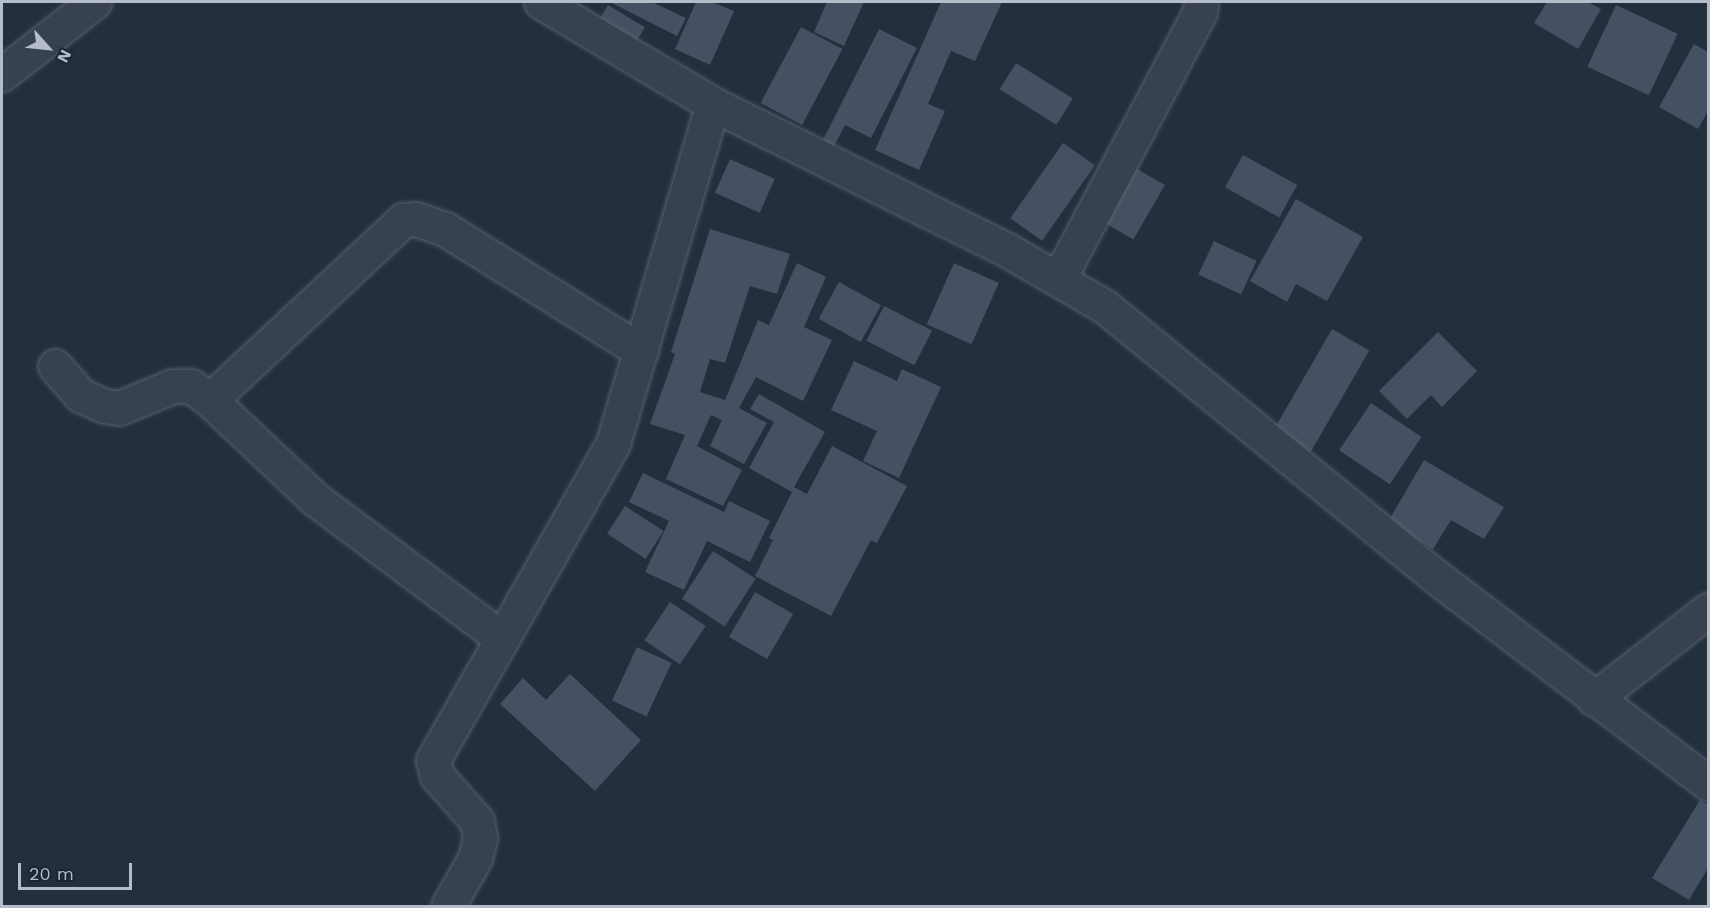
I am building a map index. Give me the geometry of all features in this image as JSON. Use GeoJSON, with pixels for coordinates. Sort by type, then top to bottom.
{"type":"FeatureCollection","features":[{"type":"Feature","properties":{"kind":"street"},"geometry":{"type":"LineString","coordinates":[[2,74],[94,2]]}},
{"type":"Feature","properties":{"kind":"street"},"geometry":{"type":"LineString","coordinates":[[541,2],[577,10],[713,104],[1059,278],[1104,306],[1435,576],[1594,699],[1708,783]]}},
{"type":"Feature","properties":{"kind":"street"},"geometry":{"type":"LineString","coordinates":[[1059,278],[1200,12],[1201,2]]}},
{"type":"Feature","properties":{"kind":"street"},"geometry":{"type":"LineString","coordinates":[[448,906],[475,858],[480,838],[477,821],[437,776],[433,760],[500,637],[600,471],[613,443],[713,104]]}},
{"type":"Feature","properties":{"kind":"street"},"geometry":{"type":"LineString","coordinates":[[210,400],[403,220],[416,219],[445,229],[641,351]]}},
{"type":"Feature","properties":{"kind":"street"},"geometry":{"type":"LineString","coordinates":[[55,366],[80,395],[105,406],[137,403],[173,386],[190,386],[210,400],[315,499],[500,637]]}},
{"type":"Feature","properties":{"kind":"street"},"geometry":{"type":"LineString","coordinates":[[1594,699],[1708,610]]}},
{"type":"Feature","properties":{"kind":"building"},"geometry":{"type":"Polygon","coordinates":[[[610,2],[652,2],[686,18],[677,36],[610,2]]]}},
{"type":"Feature","properties":{"kind":"building"},"geometry":{"type":"Polygon","coordinates":[[[696,2],[712,2],[734,11],[710,65],[675,49],[696,2]]]}},
{"type":"Feature","properties":{"kind":"building"},"geometry":{"type":"Polygon","coordinates":[[[827,2],[864,2],[844,46],[814,32],[827,2]]]}},
{"type":"Feature","properties":{"kind":"building"},"geometry":{"type":"Polygon","coordinates":[[[941,2],[1002,2],[975,61],[951,51],[928,104],[945,111],[919,170],[875,150],[941,2]]]}},
{"type":"Feature","properties":{"kind":"building"},"geometry":{"type":"Polygon","coordinates":[[[1547,2],[1588,2],[1601,9],[1578,49],[1534,23],[1547,2]]]}},
{"type":"Feature","properties":{"kind":"building"},"geometry":{"type":"Polygon","coordinates":[[[608,5],[645,27],[631,49],[595,27],[608,5]]]}},
{"type":"Feature","properties":{"kind":"building"},"geometry":{"type":"Polygon","coordinates":[[[1616,5],[1678,34],[1649,95],[1587,67],[1616,5]]]}},
{"type":"Feature","properties":{"kind":"building"},"geometry":{"type":"Polygon","coordinates":[[[801,27],[842,49],[802,125],[761,103],[801,27]]]}},
{"type":"Feature","properties":{"kind":"building"},"geometry":{"type":"Polygon","coordinates":[[[879,29],[917,48],[871,138],[845,125],[834,146],[823,140],[879,29]]]}},
{"type":"Feature","properties":{"kind":"building"},"geometry":{"type":"Polygon","coordinates":[[[1694,44],[1708,52],[1708,111],[1698,129],[1659,107],[1694,44]]]}},
{"type":"Feature","properties":{"kind":"building"},"geometry":{"type":"Polygon","coordinates":[[[1016,63],[1073,99],[1056,125],[1000,89],[1016,63]]]}},
{"type":"Feature","properties":{"kind":"building"},"geometry":{"type":"Polygon","coordinates":[[[1063,143],[1095,165],[1042,241],[1010,218],[1063,143]]]}},
{"type":"Feature","properties":{"kind":"building"},"geometry":{"type":"Polygon","coordinates":[[[1243,155],[1297,185],[1279,217],[1225,187],[1243,155]]]}},
{"type":"Feature","properties":{"kind":"building"},"geometry":{"type":"Polygon","coordinates":[[[730,159],[775,179],[760,213],[715,193],[730,159]]]}},
{"type":"Feature","properties":{"kind":"building"},"geometry":{"type":"Polygon","coordinates":[[[1132,166],[1165,185],[1133,240],[1100,221],[1132,166]]]}},
{"type":"Feature","properties":{"kind":"building"},"geometry":{"type":"Polygon","coordinates":[[[1296,199],[1363,237],[1327,301],[1296,284],[1287,302],[1250,281],[1296,199]]]}},
{"type":"Feature","properties":{"kind":"building"},"geometry":{"type":"Polygon","coordinates":[[[710,229],[790,254],[777,294],[750,286],[725,363],[710,359],[700,392],[725,400],[758,320],[769,325],[797,263],[826,277],[804,327],[832,340],[803,401],[756,377],[739,408],[767,423],[744,464],[710,446],[722,420],[711,415],[697,446],[742,470],[723,506],[666,479],[685,435],[650,424],[675,354],[671,352],[710,229]]]}},
{"type":"Feature","properties":{"kind":"building"},"geometry":{"type":"Polygon","coordinates":[[[1214,241],[1257,261],[1241,294],[1198,275],[1214,241]]]}},
{"type":"Feature","properties":{"kind":"building"},"geometry":{"type":"Polygon","coordinates":[[[954,263],[999,283],[972,344],[927,324],[954,263]]]}},
{"type":"Feature","properties":{"kind":"building"},"geometry":{"type":"Polygon","coordinates":[[[839,282],[881,305],[861,342],[819,319],[839,282]]]}},
{"type":"Feature","properties":{"kind":"building"},"geometry":{"type":"Polygon","coordinates":[[[884,306],[932,331],[914,365],[866,341],[884,306]]]}},
{"type":"Feature","properties":{"kind":"building"},"geometry":{"type":"Polygon","coordinates":[[[1332,329],[1369,350],[1307,459],[1270,437],[1332,329]]]}},
{"type":"Feature","properties":{"kind":"building"},"geometry":{"type":"Polygon","coordinates":[[[1438,332],[1477,371],[1442,407],[1431,395],[1407,419],[1379,391],[1438,332]]]}},
{"type":"Feature","properties":{"kind":"building"},"geometry":{"type":"Polygon","coordinates":[[[854,361],[897,381],[902,369],[941,387],[899,478],[863,461],[877,431],[831,410],[854,361]]]}},
{"type":"Feature","properties":{"kind":"building"},"geometry":{"type":"Polygon","coordinates":[[[759,394],[825,432],[794,487],[807,494],[832,446],[907,486],[877,543],[871,540],[831,616],[755,576],[773,540],[769,538],[792,492],[749,468],[774,422],[750,409],[759,394]]]}},
{"type":"Feature","properties":{"kind":"building"},"geometry":{"type":"Polygon","coordinates":[[[1371,403],[1422,437],[1390,484],[1339,450],[1371,403]]]}},
{"type":"Feature","properties":{"kind":"building"},"geometry":{"type":"Polygon","coordinates":[[[1424,460],[1504,507],[1484,539],[1451,520],[1433,549],[1388,522],[1424,460]]]}},
{"type":"Feature","properties":{"kind":"building"},"geometry":{"type":"Polygon","coordinates":[[[643,473],[724,512],[729,501],[770,521],[750,562],[707,541],[684,590],[645,572],[669,521],[629,502],[643,473]]]}},
{"type":"Feature","properties":{"kind":"building"},"geometry":{"type":"Polygon","coordinates":[[[625,506],[664,531],[646,559],[607,534],[625,506]]]}},
{"type":"Feature","properties":{"kind":"building"},"geometry":{"type":"Polygon","coordinates":[[[713,551],[756,579],[725,627],[682,599],[713,551]]]}},
{"type":"Feature","properties":{"kind":"building"},"geometry":{"type":"Polygon","coordinates":[[[755,592],[793,614],[767,659],[729,637],[755,592]]]}},
{"type":"Feature","properties":{"kind":"building"},"geometry":{"type":"Polygon","coordinates":[[[670,602],[706,626],[680,664],[644,640],[670,602]]]}},
{"type":"Feature","properties":{"kind":"building"},"geometry":{"type":"Polygon","coordinates":[[[637,647],[671,663],[647,717],[612,700],[637,647]]]}},
{"type":"Feature","properties":{"kind":"building"},"geometry":{"type":"Polygon","coordinates":[[[570,674],[641,740],[595,791],[500,704],[523,678],[546,700],[570,674]]]}},
{"type":"Feature","properties":{"kind":"building"},"geometry":{"type":"Polygon","coordinates":[[[1700,800],[1708,805],[1708,868],[1689,900],[1652,878],[1700,800]]]}}]}
